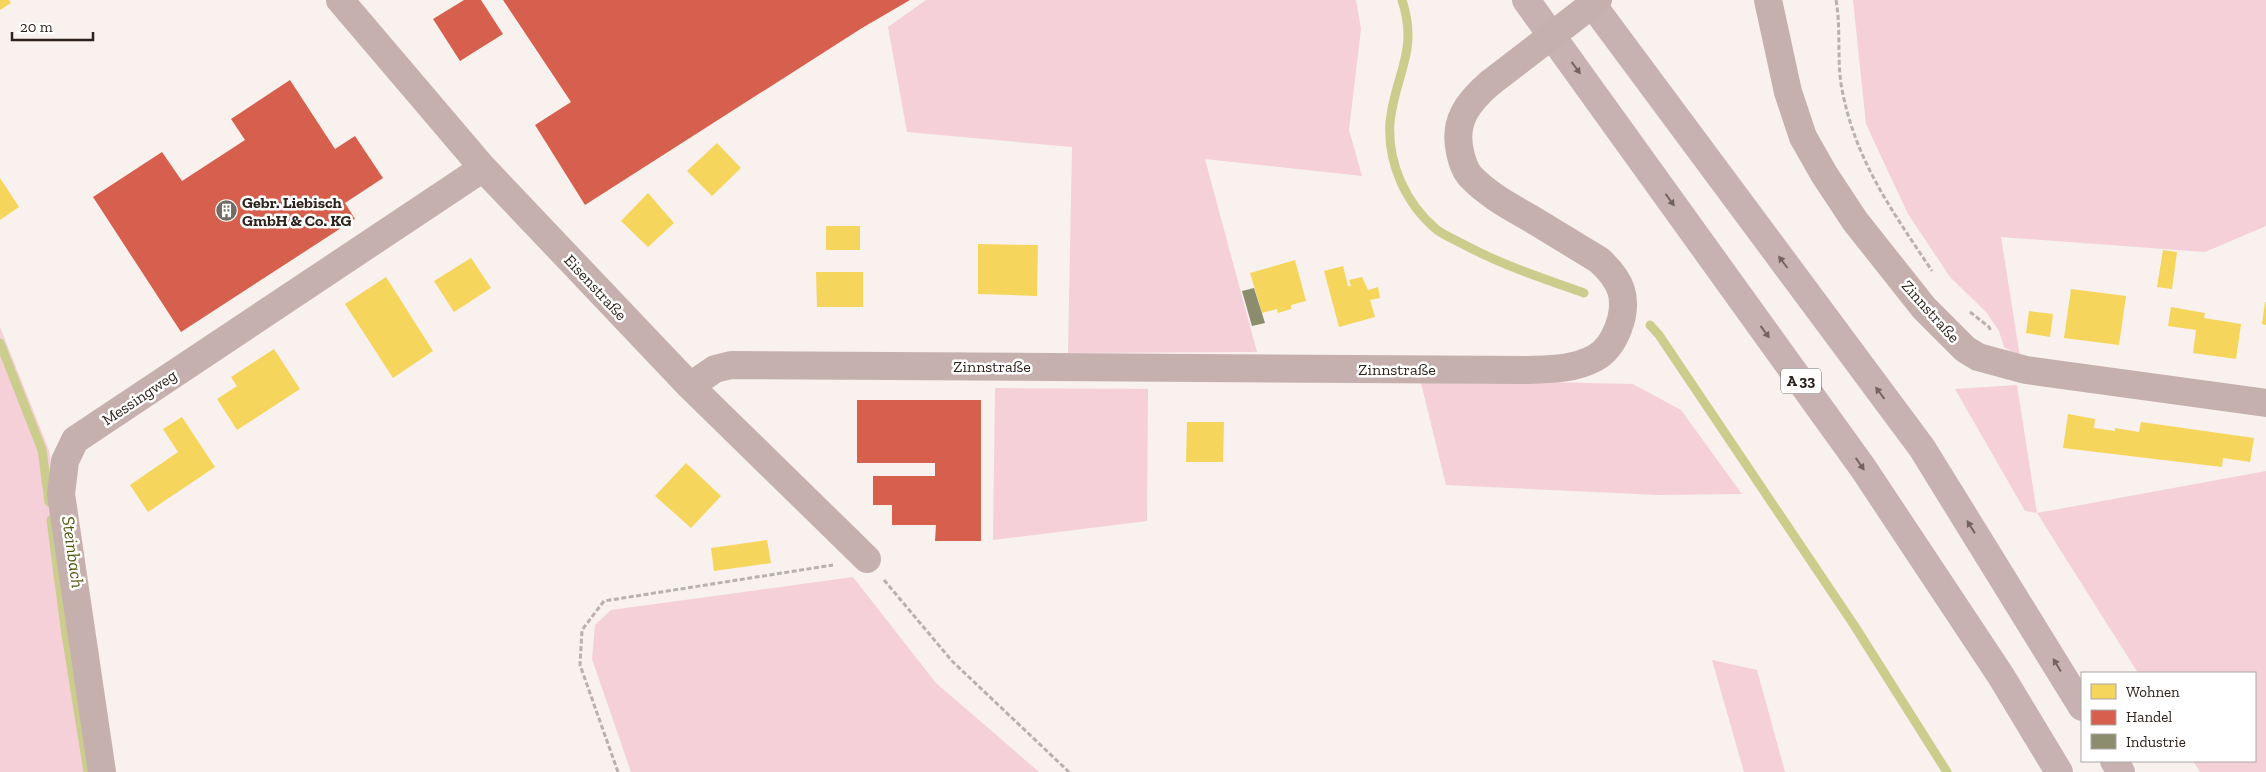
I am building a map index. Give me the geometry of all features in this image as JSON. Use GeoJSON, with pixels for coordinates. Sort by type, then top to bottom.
{"type":"FeatureCollection","features":[{"type":"Feature","properties":{"kind":"highway","name":"A 33"},"geometry":{"type":"LineString","coordinates":[[1526,0],[1863,468],[2001,676],[2059,772]]}},
{"type":"Feature","properties":{"kind":"highway"},"geometry":{"type":"LineString","coordinates":[[1589,0],[1922,448],[2081,705]]}},
{"type":"Feature","properties":{"kind":"street","name":"Eisenstraße"},"geometry":{"type":"LineString","coordinates":[[340,0],[483,168],[690,386],[867,559]]}},
{"type":"Feature","properties":{"kind":"street","name":"Zinnstraße"},"geometry":{"type":"LineString","coordinates":[[690,386],[715,369],[731,365],[1524,370],[1575,366],[1597,357],[1614,339],[1622,312],[1622,292],[1613,273],[1599,260],[1498,199],[1469,175],[1462,163],[1458,143],[1458,128],[1461,116],[1471,99],[1490,82],[1598,0]]}},
{"type":"Feature","properties":{"kind":"street","name":"Zinnstraße"},"geometry":{"type":"LineString","coordinates":[[1768,0],[1788,92],[1803,137],[1824,174],[1855,221],[1924,308],[1965,349],[1978,357],[2026,370],[2266,403]]}},
{"type":"Feature","properties":{"kind":"street","name":"Messingweg"},"geometry":{"type":"LineString","coordinates":[[102,772],[61,494],[65,461],[75,440],[483,168]]}},
{"type":"Feature","properties":{"kind":"path"},"geometry":{"type":"LineString","coordinates":[[1836,0],[1839,15],[1841,81],[1848,120],[1866,166],[1889,205],[1934,273]]}},
{"type":"Feature","properties":{"kind":"path"},"geometry":{"type":"LineString","coordinates":[[1965,308],[1989,327],[1995,346],[1992,361]]}},
{"type":"Feature","properties":{"kind":"path"},"geometry":{"type":"LineString","coordinates":[[618,772],[580,665],[582,630],[604,601],[867,559],[952,661],[1069,772]]}},
{"type":"Feature","properties":{"kind":"shaded area"},"geometry":{"type":"Polygon","coordinates":[[[926,0],[1356,0],[1361,29],[1349,130],[1362,176],[1205,159],[1257,352],[1068,353],[1072,147],[907,132],[888,27],[926,0]]]}},
{"type":"Feature","properties":{"kind":"shaded area"},"geometry":{"type":"Polygon","coordinates":[[[1853,0],[2266,0],[2266,226],[2205,252],[2001,237],[2020,357],[2004,347],[1999,331],[1986,312],[1950,277],[1908,214],[1866,124],[1853,0]]]}},
{"type":"Feature","properties":{"kind":"shaded area"},"geometry":{"type":"Polygon","coordinates":[[[0,327],[49,450],[94,772],[0,772],[0,327]]]}},
{"type":"Feature","properties":{"kind":"shaded area"},"geometry":{"type":"Polygon","coordinates":[[[1420,379],[1633,384],[1681,410],[1742,494],[1658,495],[1446,485],[1420,379]]]}},
{"type":"Feature","properties":{"kind":"shaded area"},"geometry":{"type":"Polygon","coordinates":[[[2017,385],[2037,513],[2025,511],[1955,389],[2017,385]]]}},
{"type":"Feature","properties":{"kind":"shaded area"},"geometry":{"type":"Polygon","coordinates":[[[995,388],[1148,389],[1147,521],[993,540],[995,388]]]}},
{"type":"Feature","properties":{"kind":"shaded area"},"geometry":{"type":"Polygon","coordinates":[[[2266,471],[2266,772],[2200,772],[2194,762],[2256,762],[2256,672],[2137,672],[2037,513],[2266,471]]]}},
{"type":"Feature","properties":{"kind":"shaded area"},"geometry":{"type":"Polygon","coordinates":[[[853,577],[936,683],[1039,772],[631,772],[592,659],[595,625],[611,610],[853,577]]]}},
{"type":"Feature","properties":{"kind":"shaded area"},"geometry":{"type":"Polygon","coordinates":[[[1712,660],[1757,670],[1785,772],[1744,772],[1712,660]]]}},
{"type":"Feature","properties":{"kind":"building: Wohnen"},"geometry":{"type":"Polygon","coordinates":[[[0,0],[9,0],[11,3],[0,10],[0,0]]]}},
{"type":"Feature","properties":{"kind":"building: Wohnen"},"geometry":{"type":"Polygon","coordinates":[[[717,143],[741,168],[712,196],[687,171],[717,143]]]}},
{"type":"Feature","properties":{"kind":"building: Wohnen"},"geometry":{"type":"Polygon","coordinates":[[[0,178],[19,207],[0,220],[0,178]]]}},
{"type":"Feature","properties":{"kind":"building: Wohnen"},"geometry":{"type":"Polygon","coordinates":[[[648,193],[674,223],[648,247],[621,221],[648,193]]]}},
{"type":"Feature","properties":{"kind":"building: Wohnen"},"geometry":{"type":"Polygon","coordinates":[[[826,226],[860,226],[860,250],[826,250],[826,226]]]}},
{"type":"Feature","properties":{"kind":"building: Wohnen"},"geometry":{"type":"Polygon","coordinates":[[[978,244],[1038,245],[1037,296],[978,294],[978,244]]]}},
{"type":"Feature","properties":{"kind":"building: Wohnen"},"geometry":{"type":"Polygon","coordinates":[[[2163,250],[2177,252],[2172,289],[2157,287],[2163,250]]]}},
{"type":"Feature","properties":{"kind":"building: Wohnen"},"geometry":{"type":"Polygon","coordinates":[[[471,258],[491,288],[454,312],[434,281],[471,258]]]}},
{"type":"Feature","properties":{"kind":"building: Wohnen"},"geometry":{"type":"Polygon","coordinates":[[[1295,260],[1306,301],[1291,305],[1291,309],[1278,313],[1277,309],[1262,313],[1250,273],[1295,260]]]}},
{"type":"Feature","properties":{"kind":"building: Wohnen"},"geometry":{"type":"Polygon","coordinates":[[[1343,266],[1348,286],[1351,286],[1349,280],[1362,277],[1368,290],[1378,287],[1380,298],[1370,300],[1375,317],[1339,327],[1324,271],[1343,266]]]}},
{"type":"Feature","properties":{"kind":"building: Wohnen"},"geometry":{"type":"Polygon","coordinates":[[[816,272],[863,272],[863,307],[817,307],[816,272]]]}},
{"type":"Feature","properties":{"kind":"building: Wohnen"},"geometry":{"type":"Polygon","coordinates":[[[386,277],[433,351],[393,378],[345,304],[386,277]]]}},
{"type":"Feature","properties":{"kind":"building: Wohnen"},"geometry":{"type":"Polygon","coordinates":[[[2071,289],[2126,296],[2119,345],[2064,338],[2071,289]]]}},
{"type":"Feature","properties":{"kind":"building: Wohnen"},"geometry":{"type":"Polygon","coordinates":[[[2266,302],[2266,325],[2262,324],[2266,302]]]}},
{"type":"Feature","properties":{"kind":"building: Wohnen"},"geometry":{"type":"Polygon","coordinates":[[[2171,307],[2205,313],[2204,318],[2241,324],[2236,359],[2193,353],[2196,330],[2168,326],[2171,307]]]}},
{"type":"Feature","properties":{"kind":"building: Wohnen"},"geometry":{"type":"Polygon","coordinates":[[[2029,311],[2053,314],[2050,337],[2026,333],[2029,311]]]}},
{"type":"Feature","properties":{"kind":"building: Wohnen"},"geometry":{"type":"Polygon","coordinates":[[[274,349],[300,389],[237,430],[217,399],[237,386],[231,377],[274,349]]]}},
{"type":"Feature","properties":{"kind":"building: Wohnen"},"geometry":{"type":"Polygon","coordinates":[[[2068,414],[2095,419],[2094,428],[2115,431],[2115,428],[2139,432],[2141,422],[2254,438],[2250,462],[2223,458],[2222,467],[2063,448],[2068,414]]]}},
{"type":"Feature","properties":{"kind":"building: Wohnen"},"geometry":{"type":"Polygon","coordinates":[[[182,417],[215,467],[148,512],[130,485],[178,452],[163,429],[182,417]]]}},
{"type":"Feature","properties":{"kind":"building: Wohnen"},"geometry":{"type":"Polygon","coordinates":[[[1187,422],[1224,422],[1223,462],[1186,462],[1187,422]]]}},
{"type":"Feature","properties":{"kind":"building: Wohnen"},"geometry":{"type":"Polygon","coordinates":[[[686,463],[721,496],[691,528],[655,496],[686,463]]]}},
{"type":"Feature","properties":{"kind":"building: Wohnen"},"geometry":{"type":"Polygon","coordinates":[[[767,540],[771,563],[714,571],[711,548],[767,540]]]}},
{"type":"Feature","properties":{"kind":"building: Handel"},"geometry":{"type":"Polygon","coordinates":[[[464,0],[481,0],[503,34],[460,61],[433,19],[464,0]]]}},
{"type":"Feature","properties":{"kind":"building: Handel"},"geometry":{"type":"Polygon","coordinates":[[[503,0],[910,0],[862,28],[585,205],[535,125],[571,102],[503,0]]]}},
{"type":"Feature","properties":{"kind":"building: Handel","name":"Gebr. Liebisch GmbH & Co. KG"},"geometry":{"type":"Polygon","coordinates":[[[290,80],[335,149],[355,136],[383,178],[345,203],[355,219],[181,332],[93,197],[162,152],[182,181],[245,140],[231,119],[290,80]]]}},
{"type":"Feature","properties":{"kind":"building: Handel"},"geometry":{"type":"Polygon","coordinates":[[[857,400],[981,400],[981,541],[935,541],[936,525],[892,525],[892,505],[873,505],[873,476],[935,476],[935,463],[857,463],[857,400]]]}},
{"type":"Feature","properties":{"kind":"building: Industrie"},"geometry":{"type":"Polygon","coordinates":[[[1254,288],[1265,323],[1252,326],[1242,291],[1254,288]]]}},
{"type":"Feature","properties":{"kind":"waterway"},"geometry":{"type":"LineString","coordinates":[[1402,0],[1407,18],[1407,49],[1393,105],[1390,137],[1395,167],[1416,208],[1437,230],[1475,251],[1584,293]]}},
{"type":"Feature","properties":{"kind":"waterway"},"geometry":{"type":"LineString","coordinates":[[1650,325],[1659,335],[1854,625],[1947,772]]}},
{"type":"Feature","properties":{"kind":"waterway","name":"Steinbach"},"geometry":{"type":"LineString","coordinates":[[0,343],[42,450],[49,502]]}},
{"type":"Feature","properties":{"kind":"waterway","name":"Steinbach"},"geometry":{"type":"LineString","coordinates":[[51,520],[65,628],[88,772]]}},
{"type":"Feature","properties":{"kind":"place","name":"Gebr. Liebisch GmbH & Co. KG"},"geometry":{"type":"Point","coordinates":[226,211]}}]}
